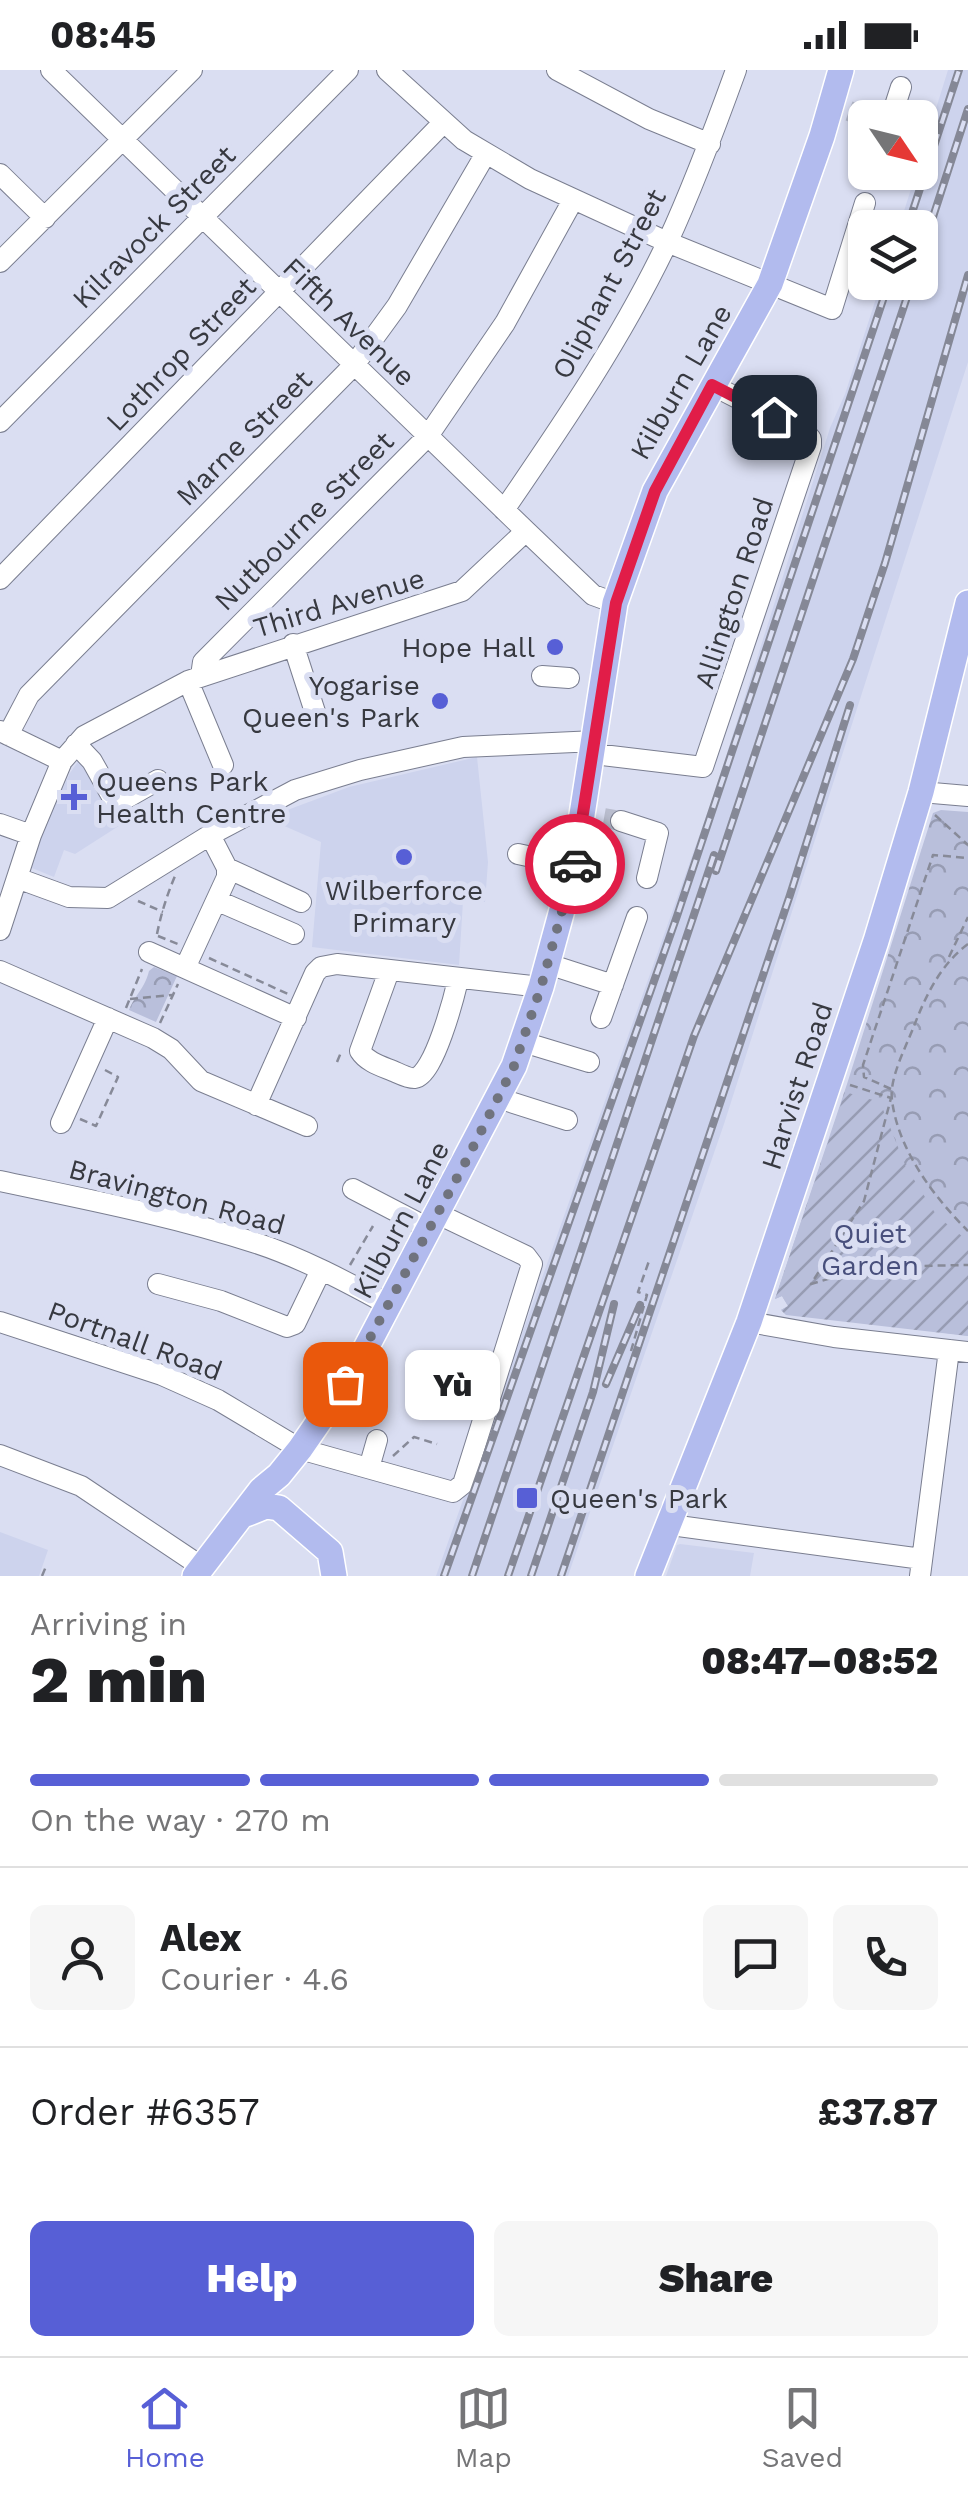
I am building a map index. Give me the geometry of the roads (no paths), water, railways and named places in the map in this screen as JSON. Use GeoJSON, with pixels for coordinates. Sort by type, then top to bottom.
{"type":"FeatureCollection","features":[{"type":"Feature","properties":{"kind":"main road","name":"Kilburn Lane"},"geometry":{"type":"LineString","coordinates":[[194,1566],[279,1475],[355,1369],[498,1098],[523,1042],[574,866],[603,818],[586,680],[655,491],[770,284],[840,109],[841,70]]}},
{"type":"Feature","properties":{"kind":"main road","name":"Harvist Road"},"geometry":{"type":"LineString","coordinates":[[652,1575],[749,1322],[876,941],[927,802],[968,603]]}},
{"type":"Feature","properties":{"kind":"main road"},"geometry":{"type":"LineString","coordinates":[[279,1475],[279,1508]]}},
{"type":"Feature","properties":{"kind":"main road"},"geometry":{"type":"LineString","coordinates":[[246,1514],[266,1506],[279,1508],[330,1552],[334,1576]]}},
{"type":"Feature","properties":{"kind":"street","name":"Fifth Avenue"},"geometry":{"type":"LineString","coordinates":[[51,70],[593,595],[616,603]]}},
{"type":"Feature","properties":{"kind":"street"},"geometry":{"type":"LineString","coordinates":[[0,262],[192,70]]}},
{"type":"Feature","properties":{"kind":"street","name":"Kilravock Street"},"geometry":{"type":"LineString","coordinates":[[0,422],[348,70]]}},
{"type":"Feature","properties":{"kind":"street"},"geometry":{"type":"LineString","coordinates":[[387,70],[443,123],[485,154],[573,200],[667,242],[792,296],[832,309],[865,203]]}},
{"type":"Feature","properties":{"kind":"street"},"geometry":{"type":"LineString","coordinates":[[557,70],[649,119],[710,144]]}},
{"type":"Feature","properties":{"kind":"street","name":"Oliphant Street"},"geometry":{"type":"LineString","coordinates":[[504,510],[597,370],[667,242],[710,144],[736,70]]}},
{"type":"Feature","properties":{"kind":"street"},"geometry":{"type":"LineString","coordinates":[[897,100],[900,87]]}},
{"type":"Feature","properties":{"kind":"street","name":"Lothrop Street"},"geometry":{"type":"LineString","coordinates":[[0,579],[443,123]]}},
{"type":"Feature","properties":{"kind":"street","name":"Marne Street"},"geometry":{"type":"LineString","coordinates":[[4,732],[29,695],[354,365],[397,306],[485,154]]}},
{"type":"Feature","properties":{"kind":"street"},"geometry":{"type":"LineString","coordinates":[[0,174],[45,218]]}},
{"type":"Feature","properties":{"kind":"street","name":"Nutbourne Street"},"geometry":{"type":"LineString","coordinates":[[194,678],[202,662],[428,436],[505,323],[573,200]]}},
{"type":"Feature","properties":{"kind":"street","name":"Allington Road"},"geometry":{"type":"LineString","coordinates":[[595,748],[704,767],[811,446],[806,433],[712,385]]}},
{"type":"Feature","properties":{"kind":"street","name":"Third Avenue"},"geometry":{"type":"LineString","coordinates":[[0,930],[31,835],[62,761],[84,736],[194,678],[462,591],[526,531]]}},
{"type":"Feature","properties":{"kind":"street"},"geometry":{"type":"LineString","coordinates":[[293,644],[316,716]]}},
{"type":"Feature","properties":{"kind":"street"},"geometry":{"type":"LineString","coordinates":[[542,676],[586,680]]}},
{"type":"Feature","properties":{"kind":"street"},"geometry":{"type":"LineString","coordinates":[[194,678],[223,764]]}},
{"type":"Feature","properties":{"kind":"street"},"geometry":{"type":"LineString","coordinates":[[4,732],[62,761]]}},
{"type":"Feature","properties":{"kind":"street"},"geometry":{"type":"LineString","coordinates":[[76,744],[92,761],[116,804],[158,780]]}},
{"type":"Feature","properties":{"kind":"street"},"geometry":{"type":"LineString","coordinates":[[17,878],[82,899],[98,900],[284,794],[360,770],[463,746],[595,748]]}},
{"type":"Feature","properties":{"kind":"street"},"geometry":{"type":"LineString","coordinates":[[927,802],[968,796]]}},
{"type":"Feature","properties":{"kind":"street"},"geometry":{"type":"LineString","coordinates":[[603,818],[658,833],[648,878]]}},
{"type":"Feature","properties":{"kind":"street"},"geometry":{"type":"LineString","coordinates":[[0,824],[31,835]]}},
{"type":"Feature","properties":{"kind":"street"},"geometry":{"type":"LineString","coordinates":[[189,959],[227,877],[227,868],[210,835]]}},
{"type":"Feature","properties":{"kind":"street"},"geometry":{"type":"LineString","coordinates":[[518,854],[574,866]]}},
{"type":"Feature","properties":{"kind":"street"},"geometry":{"type":"LineString","coordinates":[[227,868],[302,902]]}},
{"type":"Feature","properties":{"kind":"street"},"geometry":{"type":"LineString","coordinates":[[218,901],[294,934]]}},
{"type":"Feature","properties":{"kind":"street"},"geometry":{"type":"LineString","coordinates":[[601,1018],[637,917]]}},
{"type":"Feature","properties":{"kind":"street"},"geometry":{"type":"LineString","coordinates":[[149,952],[189,959],[300,1009]]}},
{"type":"Feature","properties":{"kind":"street"},"geometry":{"type":"LineString","coordinates":[[256,1105],[315,974],[328,965],[458,980],[544,976],[613,985]]}},
{"type":"Feature","properties":{"kind":"street"},"geometry":{"type":"LineString","coordinates":[[0,971],[153,1038],[171,1049],[202,1081],[307,1126]]}},
{"type":"Feature","properties":{"kind":"street"},"geometry":{"type":"LineString","coordinates":[[389,972],[360,1051],[370,1060],[413,1078],[424,1072],[432,1056],[452,1010],[458,980]]}},
{"type":"Feature","properties":{"kind":"street"},"geometry":{"type":"LineString","coordinates":[[61,1123],[113,1021]]}},
{"type":"Feature","properties":{"kind":"street"},"geometry":{"type":"LineString","coordinates":[[523,1042],[590,1062]]}},
{"type":"Feature","properties":{"kind":"street"},"geometry":{"type":"LineString","coordinates":[[498,1098],[567,1120]]}},
{"type":"Feature","properties":{"kind":"street","name":"Bravington Road"},"geometry":{"type":"LineString","coordinates":[[0,1181],[84,1198],[257,1243],[389,1305]]}},
{"type":"Feature","properties":{"kind":"street"},"geometry":{"type":"LineString","coordinates":[[354,1189],[434,1222]]}},
{"type":"Feature","properties":{"kind":"street","name":"Portnall Road"},"geometry":{"type":"LineString","coordinates":[[0,1322],[162,1375],[218,1400],[300,1449],[453,1492],[459,1490],[470,1436],[532,1264],[526,1256],[434,1222]]}},
{"type":"Feature","properties":{"kind":"street"},"geometry":{"type":"LineString","coordinates":[[158,1284],[221,1301],[287,1327],[294,1324],[321,1270]]}},
{"type":"Feature","properties":{"kind":"street"},"geometry":{"type":"LineString","coordinates":[[670,1524],[921,1568],[958,1351],[749,1322]]}},
{"type":"Feature","properties":{"kind":"street"},"geometry":{"type":"LineString","coordinates":[[373,1469],[377,1440]]}},
{"type":"Feature","properties":{"kind":"street"},"geometry":{"type":"LineString","coordinates":[[0,1455],[80,1486],[194,1566]]}},
{"type":"Feature","properties":{"kind":"tunnel"},"geometry":{"type":"LineString","coordinates":[[604,818],[621,821]]}},
{"type":"Feature","properties":{"kind":"railway"},"geometry":{"type":"LineString","coordinates":[[913,210],[959,70]]}},
{"type":"Feature","properties":{"kind":"railway"},"geometry":{"type":"LineString","coordinates":[[935,210],[968,109]]}},
{"type":"Feature","properties":{"kind":"railway"},"geometry":{"type":"LineString","coordinates":[[508,1576],[694,1036],[853,659],[885,563],[968,275]]}},
{"type":"Feature","properties":{"kind":"railway"},"geometry":{"type":"LineString","coordinates":[[444,1576],[677,916],[883,300]]}},
{"type":"Feature","properties":{"kind":"railway"},"geometry":{"type":"LineString","coordinates":[[716,871],[906,300]]}},
{"type":"Feature","properties":{"kind":"railway"},"geometry":{"type":"LineString","coordinates":[[561,1576],[850,705]]}},
{"type":"Feature","properties":{"kind":"railway"},"geometry":{"type":"LineString","coordinates":[[472,1576],[714,855]]}},
{"type":"Feature","properties":{"kind":"railway"},"geometry":{"type":"LineString","coordinates":[[531,1576],[593,1392],[614,1304]]}},
{"type":"Feature","properties":{"kind":"railway"},"geometry":{"type":"LineString","coordinates":[[606,1384],[640,1305]]}},
{"type":"Feature","properties":{"kind":"place","name":"Hope Hall"},"geometry":{"type":"Point","coordinates":[555,647]}},
{"type":"Feature","properties":{"kind":"place","name":"Yogarise Queen's Park"},"geometry":{"type":"Point","coordinates":[440,701]}},
{"type":"Feature","properties":{"kind":"place","name":"Queens Park Health Centre"},"geometry":{"type":"Point","coordinates":[74,797]}},
{"type":"Feature","properties":{"kind":"place","name":"Wilberforce Primary"},"geometry":{"type":"Point","coordinates":[404,857]}},
{"type":"Feature","properties":{"kind":"place","name":"Yù"},"geometry":{"type":"Point","coordinates":[345,1384]}},
{"type":"Feature","properties":{"kind":"place","name":"Queen's Park"},"geometry":{"type":"Point","coordinates":[527,1498]}},
{"type":"Feature","properties":{"kind":"park label","name":"Quiet Garden"},"geometry":{"type":"Point","coordinates":[870,1249]}}]}
